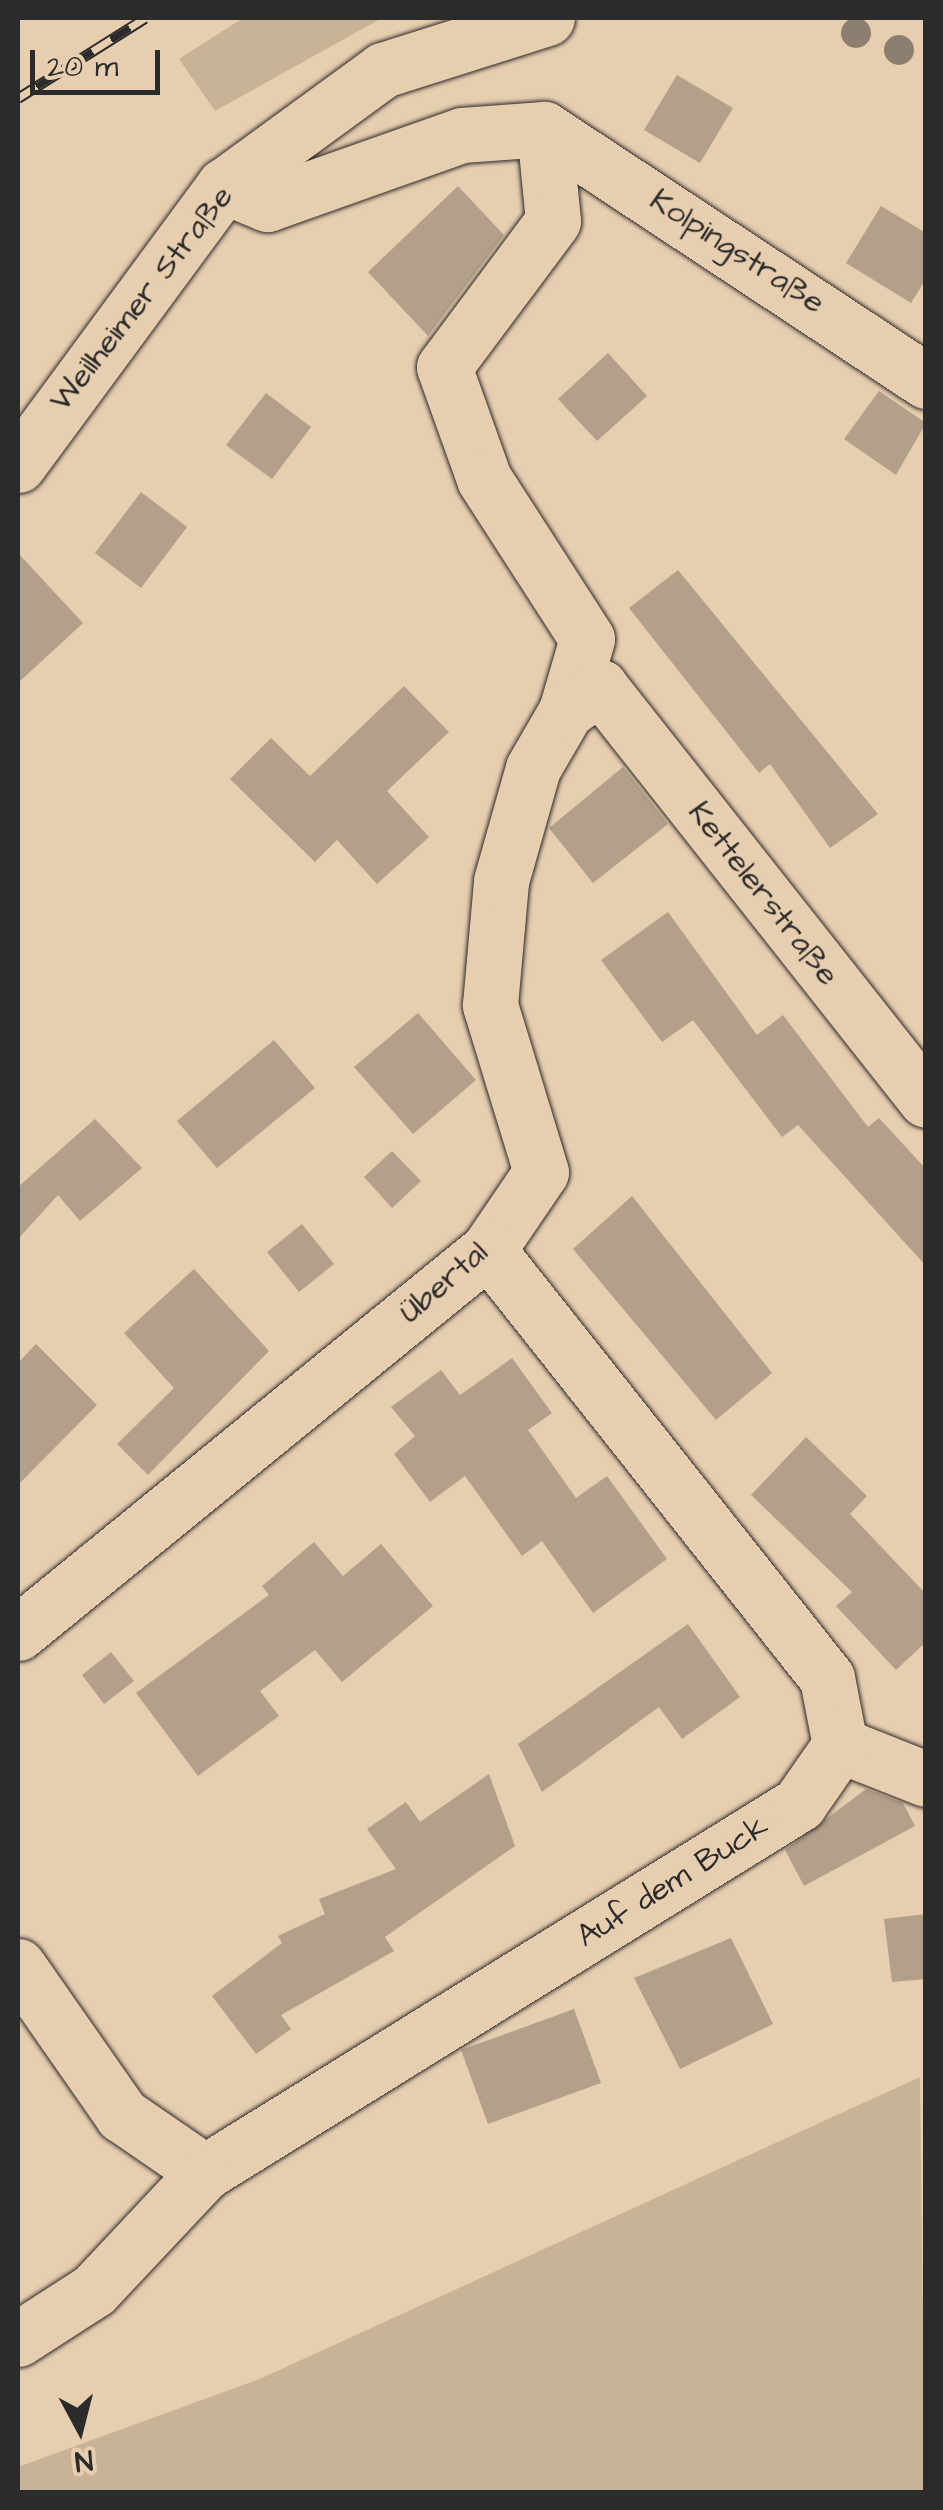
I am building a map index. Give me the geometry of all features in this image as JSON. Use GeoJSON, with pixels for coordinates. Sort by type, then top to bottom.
{"type":"FeatureCollection","features":[{"type":"Feature","properties":{"kind":"street","name":"Weilheimer Straße"},"geometry":{"type":"LineString","coordinates":[[18,465],[224,186],[383,70],[546,18]]}},
{"type":"Feature","properties":{"kind":"street"},"geometry":{"type":"LineString","coordinates":[[224,186],[267,204],[462,134],[544,129],[553,221],[444,367],[484,479],[587,639],[583,699]]}},
{"type":"Feature","properties":{"kind":"street","name":"Kolpingstraße"},"geometry":{"type":"LineString","coordinates":[[544,129],[926,381]]}},
{"type":"Feature","properties":{"kind":"street","name":"Kettelerstraße"},"geometry":{"type":"LineString","coordinates":[[583,699],[926,1100]]}},
{"type":"Feature","properties":{"kind":"street","name":"Übertal"},"geometry":{"type":"LineString","coordinates":[[18,1634],[488,1250],[541,1172],[490,1005],[501,881],[533,768],[583,699]]}},
{"type":"Feature","properties":{"kind":"street"},"geometry":{"type":"LineString","coordinates":[[488,1250],[827,1678],[840,1744],[926,1778]]}},
{"type":"Feature","properties":{"kind":"street","name":"Auf dem Buck"},"geometry":{"type":"LineString","coordinates":[[18,2339],[94,2290],[206,2172],[798,1804],[840,1744]]}},
{"type":"Feature","properties":{"kind":"street"},"geometry":{"type":"LineString","coordinates":[[18,1966],[122,2114],[206,2172]]}},
{"type":"Feature","properties":{"kind":"shaded area"},"geometry":{"type":"Polygon","coordinates":[[[243,18],[382,18],[215,111],[179,59],[243,18]]]}},
{"type":"Feature","properties":{"kind":"shaded area"},"geometry":{"type":"Polygon","coordinates":[[[920,2077],[925,2492],[18,2492],[18,2467],[262,2378],[920,2077]]]}},
{"type":"Feature","properties":{"kind":"building"},"geometry":{"type":"Polygon","coordinates":[[[677,75],[733,108],[700,163],[644,130],[677,75]]]}},
{"type":"Feature","properties":{"kind":"building"},"geometry":{"type":"Polygon","coordinates":[[[458,186],[504,235],[428,336],[368,272],[458,186]]]}},
{"type":"Feature","properties":{"kind":"building"},"geometry":{"type":"Polygon","coordinates":[[[881,206],[926,233],[926,279],[911,303],[846,263],[881,206]]]}},
{"type":"Feature","properties":{"kind":"building"},"geometry":{"type":"Polygon","coordinates":[[[608,353],[647,396],[597,441],[558,399],[608,353]]]}},
{"type":"Feature","properties":{"kind":"building"},"geometry":{"type":"Polygon","coordinates":[[[879,391],[926,423],[896,475],[844,439],[879,391]]]}},
{"type":"Feature","properties":{"kind":"building"},"geometry":{"type":"Polygon","coordinates":[[[266,393],[311,427],[272,479],[226,445],[266,393]]]}},
{"type":"Feature","properties":{"kind":"building"},"geometry":{"type":"Polygon","coordinates":[[[141,492],[187,527],[141,588],[95,553],[141,492]]]}},
{"type":"Feature","properties":{"kind":"building"},"geometry":{"type":"Polygon","coordinates":[[[18,553],[83,623],[18,683],[18,553]]]}},
{"type":"Feature","properties":{"kind":"building"},"geometry":{"type":"Polygon","coordinates":[[[678,570],[878,814],[830,848],[770,764],[759,773],[629,608],[678,570]]]}},
{"type":"Feature","properties":{"kind":"building"},"geometry":{"type":"Polygon","coordinates":[[[404,686],[449,732],[387,791],[429,837],[377,884],[337,840],[315,862],[230,779],[271,738],[310,776],[404,686]]]}},
{"type":"Feature","properties":{"kind":"building"},"geometry":{"type":"Polygon","coordinates":[[[623,767],[668,824],[593,883],[549,828],[623,767]]]}},
{"type":"Feature","properties":{"kind":"building"},"geometry":{"type":"Polygon","coordinates":[[[668,912],[757,1035],[783,1015],[868,1127],[879,1118],[926,1169],[926,1266],[798,1125],[782,1137],[693,1020],[662,1042],[601,960],[668,912]]]}},
{"type":"Feature","properties":{"kind":"building"},"geometry":{"type":"Polygon","coordinates":[[[418,1013],[476,1080],[413,1134],[354,1067],[418,1013]]]}},
{"type":"Feature","properties":{"kind":"building"},"geometry":{"type":"Polygon","coordinates":[[[274,1040],[315,1088],[217,1168],[177,1121],[274,1040]]]}},
{"type":"Feature","properties":{"kind":"building"},"geometry":{"type":"Polygon","coordinates":[[[95,1119],[142,1168],[80,1221],[58,1195],[18,1239],[18,1187],[95,1119]]]}},
{"type":"Feature","properties":{"kind":"building"},"geometry":{"type":"Polygon","coordinates":[[[392,1151],[421,1181],[392,1208],[364,1177],[392,1151]]]}},
{"type":"Feature","properties":{"kind":"building"},"geometry":{"type":"Polygon","coordinates":[[[632,1196],[772,1373],[716,1420],[573,1249],[632,1196]]]}},
{"type":"Feature","properties":{"kind":"building"},"geometry":{"type":"Polygon","coordinates":[[[302,1224],[334,1264],[299,1292],[267,1252],[302,1224]]]}},
{"type":"Feature","properties":{"kind":"building"},"geometry":{"type":"Polygon","coordinates":[[[194,1269],[269,1351],[148,1475],[117,1444],[174,1388],[124,1333],[194,1269]]]}},
{"type":"Feature","properties":{"kind":"building"},"geometry":{"type":"Polygon","coordinates":[[[36,1344],[97,1405],[18,1485],[18,1363],[36,1344]]]}},
{"type":"Feature","properties":{"kind":"building"},"geometry":{"type":"Polygon","coordinates":[[[512,1358],[552,1413],[528,1430],[576,1498],[607,1476],[667,1559],[593,1613],[542,1541],[522,1556],[465,1476],[430,1502],[394,1454],[415,1436],[391,1407],[441,1370],[460,1395],[512,1358]]]}},
{"type":"Feature","properties":{"kind":"building"},"geometry":{"type":"Polygon","coordinates":[[[806,1437],[867,1496],[850,1514],[926,1594],[926,1642],[896,1670],[836,1606],[852,1592],[751,1495],[806,1437]]]}},
{"type":"Feature","properties":{"kind":"building"},"geometry":{"type":"Polygon","coordinates":[[[314,1542],[343,1576],[381,1544],[433,1606],[342,1682],[315,1650],[260,1691],[279,1716],[198,1776],[136,1693],[269,1595],[262,1586],[314,1542]]]}},
{"type":"Feature","properties":{"kind":"building"},"geometry":{"type":"Polygon","coordinates":[[[688,1624],[740,1697],[682,1739],[659,1707],[542,1792],[518,1744],[688,1624]]]}},
{"type":"Feature","properties":{"kind":"building"},"geometry":{"type":"Polygon","coordinates":[[[111,1652],[134,1681],[104,1704],[82,1675],[111,1652]]]}},
{"type":"Feature","properties":{"kind":"building"},"geometry":{"type":"Polygon","coordinates":[[[489,1774],[515,1846],[385,1937],[394,1951],[281,2015],[291,2029],[256,2054],[212,1996],[282,1943],[278,1936],[325,1914],[319,1899],[396,1869],[367,1829],[406,1802],[420,1822],[489,1774]]]}},
{"type":"Feature","properties":{"kind":"building"},"geometry":{"type":"Polygon","coordinates":[[[866,1789],[903,1803],[915,1826],[804,1886],[785,1850],[866,1789]]]}},
{"type":"Feature","properties":{"kind":"building"},"geometry":{"type":"Polygon","coordinates":[[[926,1914],[926,1979],[892,1982],[884,1919],[926,1914]]]}},
{"type":"Feature","properties":{"kind":"building"},"geometry":{"type":"Polygon","coordinates":[[[731,1938],[773,2024],[680,2069],[634,1978],[731,1938]]]}},
{"type":"Feature","properties":{"kind":"building"},"geometry":{"type":"Polygon","coordinates":[[[574,2009],[601,2083],[488,2124],[461,2050],[574,2009]]]}},
{"type":"Feature","properties":{"kind":"railway"},"geometry":{"type":"LineString","coordinates":[[18,98],[145,18]]}}]}
